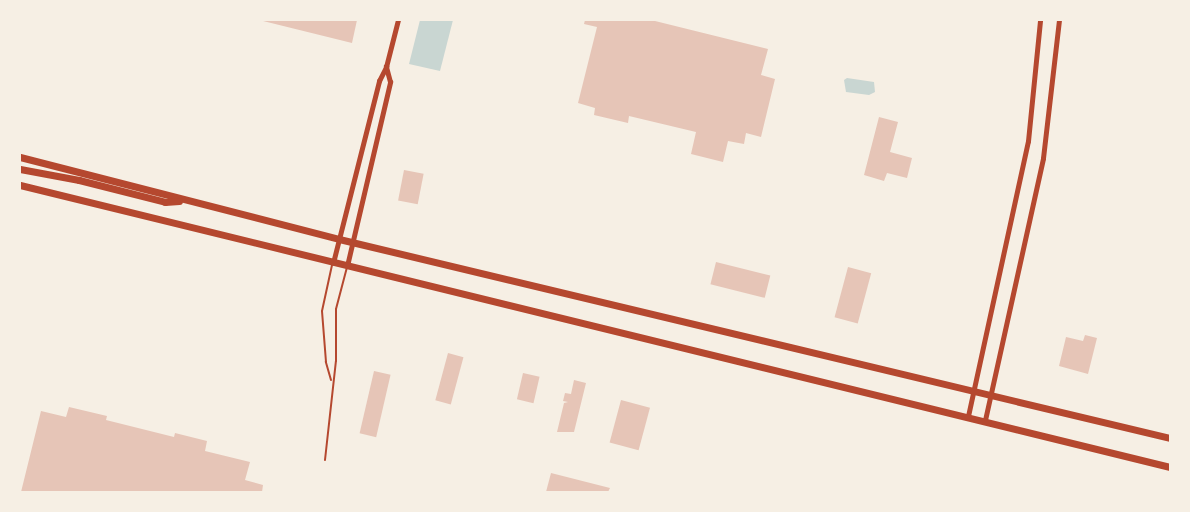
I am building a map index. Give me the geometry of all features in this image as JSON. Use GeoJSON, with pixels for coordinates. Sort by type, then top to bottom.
{"type":"FeatureCollection","features":[{"type":"Feature","properties":{"kind":"main road"},"geometry":{"type":"LineString","coordinates":[[20,157],[339,239],[1170,438]]}},
{"type":"Feature","properties":{"kind":"main road"},"geometry":{"type":"LineString","coordinates":[[20,169],[79,180],[165,202],[184,200]]}},
{"type":"Feature","properties":{"kind":"main road"},"geometry":{"type":"LineString","coordinates":[[20,184],[333,263],[985,420],[1170,467]]}},
{"type":"Feature","properties":{"kind":"street"},"geometry":{"type":"LineString","coordinates":[[333,263],[379,81],[386,67],[398,20]]}},
{"type":"Feature","properties":{"kind":"street"},"geometry":{"type":"LineString","coordinates":[[968,416],[1028,141],[1040,20]]}},
{"type":"Feature","properties":{"kind":"street"},"geometry":{"type":"LineString","coordinates":[[985,420],[1040,177],[1059,20]]}},
{"type":"Feature","properties":{"kind":"street"},"geometry":{"type":"LineString","coordinates":[[347,266],[390,82],[386,67]]}},
{"type":"Feature","properties":{"kind":"lane"},"geometry":{"type":"LineString","coordinates":[[332,383],[326,362],[322,311],[333,263]]}},
{"type":"Feature","properties":{"kind":"lane"},"geometry":{"type":"LineString","coordinates":[[325,460],[336,361],[336,309],[347,266]]}},
{"type":"Feature","properties":{"kind":"shaded area"},"geometry":{"type":"Polygon","coordinates":[[[420,20],[453,20],[440,71],[409,64],[420,20]]]}},
{"type":"Feature","properties":{"kind":"shaded area"},"geometry":{"type":"Polygon","coordinates":[[[847,78],[874,82],[875,92],[869,95],[846,92],[844,80],[847,78]]]}},
{"type":"Feature","properties":{"kind":"building"},"geometry":{"type":"Polygon","coordinates":[[[259,20],[357,20],[352,43],[259,20]]]}},
{"type":"Feature","properties":{"kind":"building"},"geometry":{"type":"Polygon","coordinates":[[[585,20],[651,20],[768,49],[761,75],[775,79],[761,137],[746,133],[744,144],[728,141],[723,162],[691,154],[696,132],[629,116],[628,123],[594,115],[595,108],[578,103],[597,27],[584,24],[585,20]]]}},
{"type":"Feature","properties":{"kind":"building"},"geometry":{"type":"Polygon","coordinates":[[[879,117],[898,122],[890,152],[912,158],[907,178],[887,173],[884,181],[864,175],[879,117]]]}},
{"type":"Feature","properties":{"kind":"building"},"geometry":{"type":"Polygon","coordinates":[[[404,170],[424,174],[418,204],[398,200],[404,170]]]}},
{"type":"Feature","properties":{"kind":"building"},"geometry":{"type":"Polygon","coordinates":[[[716,262],[770,276],[765,298],[710,284],[716,262]]]}},
{"type":"Feature","properties":{"kind":"building"},"geometry":{"type":"Polygon","coordinates":[[[848,267],[871,273],[858,323],[835,317],[848,267]]]}},
{"type":"Feature","properties":{"kind":"building"},"geometry":{"type":"Polygon","coordinates":[[[1085,335],[1097,338],[1088,374],[1059,366],[1066,337],[1083,341],[1085,335]]]}},
{"type":"Feature","properties":{"kind":"building"},"geometry":{"type":"Polygon","coordinates":[[[448,353],[463,357],[451,404],[435,400],[448,353]]]}},
{"type":"Feature","properties":{"kind":"building"},"geometry":{"type":"Polygon","coordinates":[[[374,371],[391,375],[376,437],[360,433],[374,371]]]}},
{"type":"Feature","properties":{"kind":"building"},"geometry":{"type":"Polygon","coordinates":[[[523,373],[540,377],[533,403],[517,399],[523,373]]]}},
{"type":"Feature","properties":{"kind":"building"},"geometry":{"type":"Polygon","coordinates":[[[574,380],[586,383],[574,432],[557,432],[564,403],[568,402],[563,401],[565,393],[571,394],[574,380]]]}},
{"type":"Feature","properties":{"kind":"building"},"geometry":{"type":"Polygon","coordinates":[[[621,400],[650,408],[639,450],[610,443],[621,400]]]}},
{"type":"Feature","properties":{"kind":"building"},"geometry":{"type":"Polygon","coordinates":[[[69,407],[107,416],[106,420],[174,437],[175,433],[207,441],[205,451],[250,462],[245,480],[263,485],[262,492],[21,492],[41,411],[66,417],[69,407]]]}},
{"type":"Feature","properties":{"kind":"building"},"geometry":{"type":"Polygon","coordinates":[[[551,473],[610,488],[608,492],[546,492],[551,473]]]}}]}
